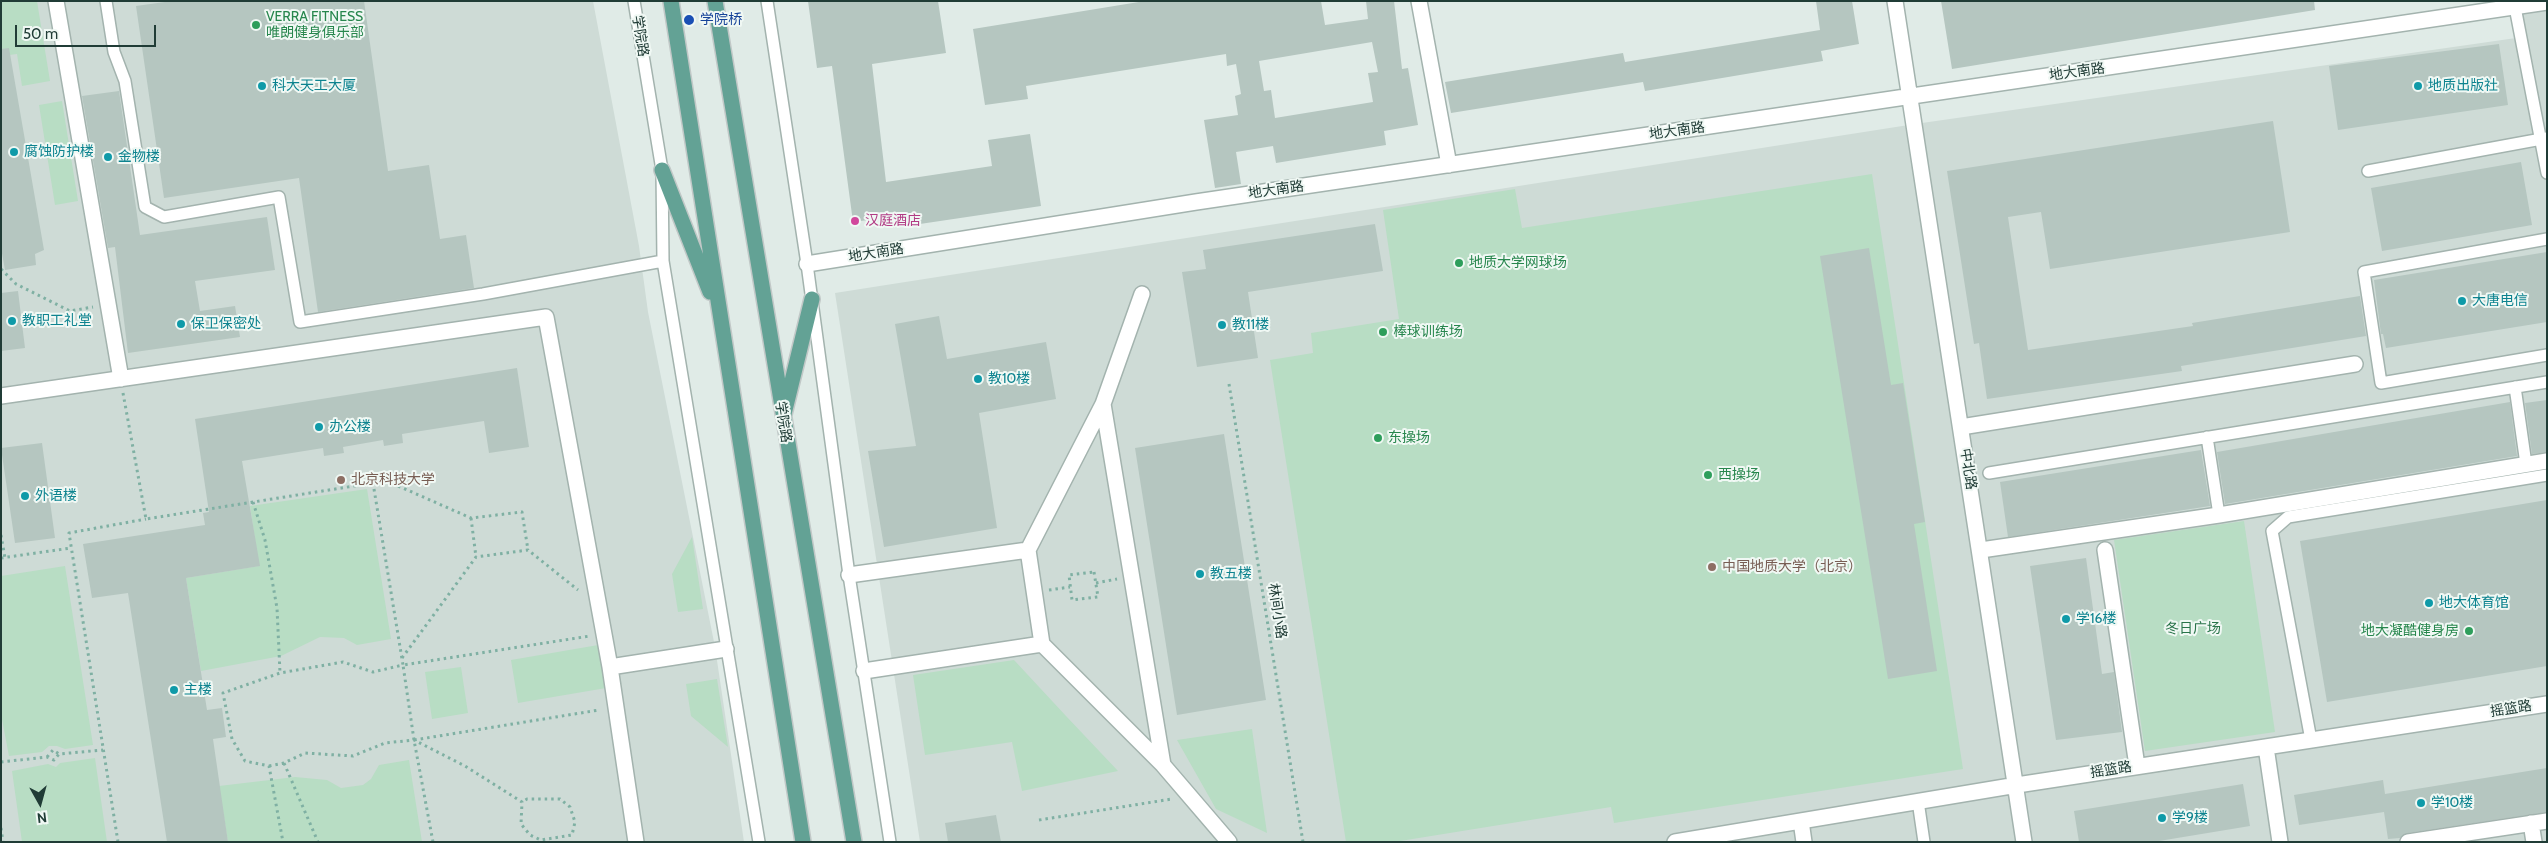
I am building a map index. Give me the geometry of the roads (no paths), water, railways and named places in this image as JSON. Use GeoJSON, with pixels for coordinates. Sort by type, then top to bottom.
{"type":"FeatureCollection","features":[{"type":"Feature","properties":{"kind":"main road"},"geometry":{"type":"LineString","coordinates":[[671,1],[803,842]]}},
{"type":"Feature","properties":{"kind":"main road","name":"学院路"},"geometry":{"type":"LineString","coordinates":[[715,1],[854,842]]}},
{"type":"Feature","properties":{"kind":"main road"},"geometry":{"type":"LineString","coordinates":[[662,170],[720,316]]}},
{"type":"Feature","properties":{"kind":"main road"},"geometry":{"type":"LineString","coordinates":[[783,420],[812,299]]}},
{"type":"Feature","properties":{"kind":"street"},"geometry":{"type":"LineString","coordinates":[[56,1],[121,379]]}},
{"type":"Feature","properties":{"kind":"street"},"geometry":{"type":"LineString","coordinates":[[1419,1],[1449,165]]}},
{"type":"Feature","properties":{"kind":"street","name":"中北路"},"geometry":{"type":"LineString","coordinates":[[1894,1],[1911,96],[2017,785],[2024,842]]}},
{"type":"Feature","properties":{"kind":"street","name":"地大南路"},"geometry":{"type":"LineString","coordinates":[[807,264],[1186,204],[2547,2]]}},
{"type":"Feature","properties":{"kind":"street"},"geometry":{"type":"LineString","coordinates":[[1142,294],[1103,404],[1028,550],[1042,644],[1163,764],[1229,842]]}},
{"type":"Feature","properties":{"kind":"street"},"geometry":{"type":"LineString","coordinates":[[1,396],[546,317],[598,610],[610,667],[636,842]]}},
{"type":"Feature","properties":{"kind":"street"},"geometry":{"type":"LineString","coordinates":[[1962,427],[2355,364]]}},
{"type":"Feature","properties":{"kind":"street"},"geometry":{"type":"LineString","coordinates":[[1103,404],[1163,764]]}},
{"type":"Feature","properties":{"kind":"street"},"geometry":{"type":"LineString","coordinates":[[1980,550],[2219,515],[2547,461]]}},
{"type":"Feature","properties":{"kind":"street"},"geometry":{"type":"LineString","coordinates":[[849,575],[1028,550]]}},
{"type":"Feature","properties":{"kind":"street"},"geometry":{"type":"LineString","coordinates":[[2105,550],[2137,766]]}},
{"type":"Feature","properties":{"kind":"street"},"geometry":{"type":"LineString","coordinates":[[864,671],[1042,644]]}},
{"type":"Feature","properties":{"kind":"street"},"geometry":{"type":"LineString","coordinates":[[610,667],[726,649]]}},
{"type":"Feature","properties":{"kind":"street","name":"摇篮路"},"geometry":{"type":"LineString","coordinates":[[1675,842],[2137,766],[2547,704]]}},
{"type":"Feature","properties":{"kind":"street"},"geometry":{"type":"LineString","coordinates":[[2266,747],[2280,842]]}},
{"type":"Feature","properties":{"kind":"street"},"geometry":{"type":"LineString","coordinates":[[1801,821],[1804,842]]}},
{"type":"Feature","properties":{"kind":"street"},"geometry":{"type":"LineString","coordinates":[[2408,842],[2547,821]]}},
{"type":"Feature","properties":{"kind":"street"},"geometry":{"type":"LineString","coordinates":[[2531,823],[2534,842]]}},
{"type":"Feature","properties":{"kind":"lane"},"geometry":{"type":"LineString","coordinates":[[106,1],[114,52],[125,81],[145,207],[164,217],[279,198],[300,322],[483,294],[663,261]]}},
{"type":"Feature","properties":{"kind":"lane","name":"学院路"},"geometry":{"type":"LineString","coordinates":[[634,1],[662,170],[663,261],[759,842]]}},
{"type":"Feature","properties":{"kind":"lane"},"geometry":{"type":"LineString","coordinates":[[767,1],[807,264],[849,575],[890,842]]}},
{"type":"Feature","properties":{"kind":"lane"},"geometry":{"type":"LineString","coordinates":[[2515,7],[2544,138],[2547,173]]}},
{"type":"Feature","properties":{"kind":"lane"},"geometry":{"type":"LineString","coordinates":[[2368,171],[2544,138]]}},
{"type":"Feature","properties":{"kind":"lane"},"geometry":{"type":"LineString","coordinates":[[2547,239],[2364,272],[2382,383],[2547,355]]}},
{"type":"Feature","properties":{"kind":"lane"},"geometry":{"type":"LineString","coordinates":[[1989,473],[2547,382]]}},
{"type":"Feature","properties":{"kind":"lane"},"geometry":{"type":"LineString","coordinates":[[2515,387],[2526,464]]}},
{"type":"Feature","properties":{"kind":"lane"},"geometry":{"type":"LineString","coordinates":[[2207,437],[2219,515]]}},
{"type":"Feature","properties":{"kind":"lane"},"geometry":{"type":"LineString","coordinates":[[2311,740],[2272,531],[2288,517],[2547,475]]}},
{"type":"Feature","properties":{"kind":"lane"},"geometry":{"type":"LineString","coordinates":[[1918,801],[1924,842]]}},
{"type":"Feature","properties":{"kind":"place","name":"学院桥"},"geometry":{"type":"Point","coordinates":[689,20]}},
{"type":"Feature","properties":{"kind":"place","name":"VERRA FITNESS 唯朗健身俱乐部"},"geometry":{"type":"Point","coordinates":[256,25]}},
{"type":"Feature","properties":{"kind":"place","name":"科大天工大厦"},"geometry":{"type":"Point","coordinates":[262,86]}},
{"type":"Feature","properties":{"kind":"place","name":"地质出版社"},"geometry":{"type":"Point","coordinates":[2418,86]}},
{"type":"Feature","properties":{"kind":"place","name":"腐蚀防护楼"},"geometry":{"type":"Point","coordinates":[14,152]}},
{"type":"Feature","properties":{"kind":"place","name":"金物楼"},"geometry":{"type":"Point","coordinates":[108,157]}},
{"type":"Feature","properties":{"kind":"place","name":"汉庭酒店"},"geometry":{"type":"Point","coordinates":[855,221]}},
{"type":"Feature","properties":{"kind":"place","name":"地质大学网球场"},"geometry":{"type":"Point","coordinates":[1459,263]}},
{"type":"Feature","properties":{"kind":"place","name":"大唐电信"},"geometry":{"type":"Point","coordinates":[2462,301]}},
{"type":"Feature","properties":{"kind":"place","name":"教职工礼堂"},"geometry":{"type":"Point","coordinates":[12,321]}},
{"type":"Feature","properties":{"kind":"place","name":"保卫保密处"},"geometry":{"type":"Point","coordinates":[181,324]}},
{"type":"Feature","properties":{"kind":"place","name":"教11楼"},"geometry":{"type":"Point","coordinates":[1222,325]}},
{"type":"Feature","properties":{"kind":"place","name":"棒球训练场"},"geometry":{"type":"Point","coordinates":[1383,332]}},
{"type":"Feature","properties":{"kind":"place","name":"教10楼"},"geometry":{"type":"Point","coordinates":[978,379]}},
{"type":"Feature","properties":{"kind":"place","name":"办公楼"},"geometry":{"type":"Point","coordinates":[319,427]}},
{"type":"Feature","properties":{"kind":"place","name":"东操场"},"geometry":{"type":"Point","coordinates":[1378,438]}},
{"type":"Feature","properties":{"kind":"place","name":"西操场"},"geometry":{"type":"Point","coordinates":[1708,475]}},
{"type":"Feature","properties":{"kind":"place","name":"北京科技大学"},"geometry":{"type":"Point","coordinates":[341,480]}},
{"type":"Feature","properties":{"kind":"place","name":"外语楼"},"geometry":{"type":"Point","coordinates":[25,496]}},
{"type":"Feature","properties":{"kind":"place","name":"中国地质大学（北京）"},"geometry":{"type":"Point","coordinates":[1712,567]}},
{"type":"Feature","properties":{"kind":"place","name":"教五楼"},"geometry":{"type":"Point","coordinates":[1200,574]}},
{"type":"Feature","properties":{"kind":"place","name":"地大体育馆"},"geometry":{"type":"Point","coordinates":[2429,603]}},
{"type":"Feature","properties":{"kind":"place","name":"学16楼"},"geometry":{"type":"Point","coordinates":[2066,619]}},
{"type":"Feature","properties":{"kind":"place","name":"地大凝酷健身房"},"geometry":{"type":"Point","coordinates":[2469,631]}},
{"type":"Feature","properties":{"kind":"place","name":"主楼"},"geometry":{"type":"Point","coordinates":[174,690]}},
{"type":"Feature","properties":{"kind":"place","name":"学10楼"},"geometry":{"type":"Point","coordinates":[2421,803]}},
{"type":"Feature","properties":{"kind":"place","name":"学9楼"},"geometry":{"type":"Point","coordinates":[2162,818]}},
{"type":"Feature","properties":{"kind":"park label","name":"冬日广场"},"geometry":{"type":"Point","coordinates":[2193,629]}}]}
